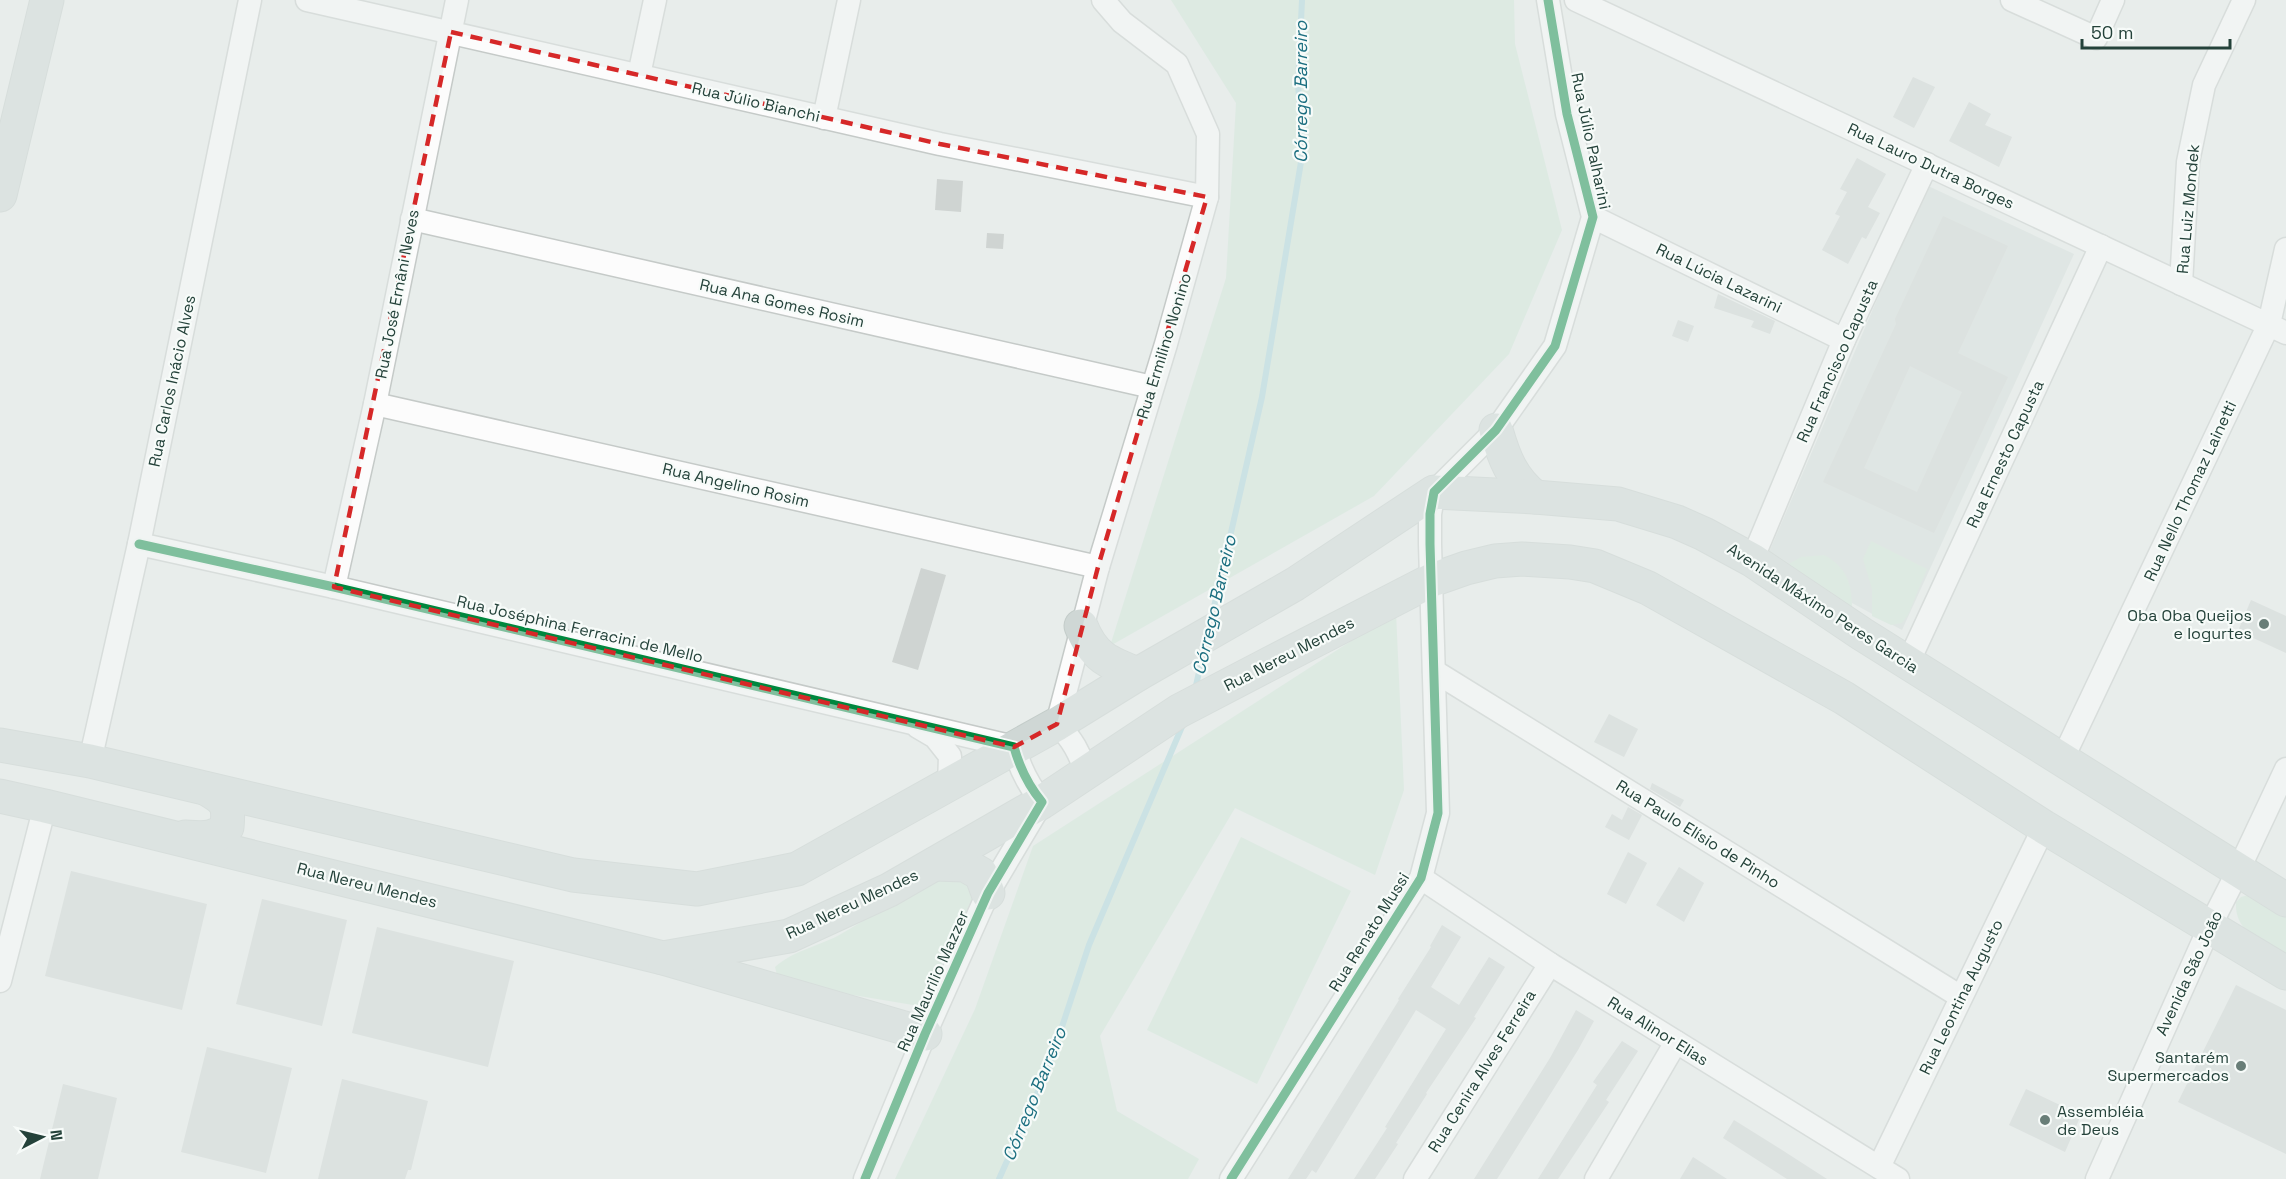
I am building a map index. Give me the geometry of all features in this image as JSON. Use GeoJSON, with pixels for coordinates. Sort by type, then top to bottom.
{"type":"FeatureCollection","features":[{"type":"Feature","properties":{"kind":"main road"},"geometry":{"type":"LineString","coordinates":[[0,195],[47,0]]}},
{"type":"Feature","properties":{"kind":"main road"},"geometry":{"type":"LineString","coordinates":[[1496,430],[1504,457],[1514,477],[1535,497]]}},
{"type":"Feature","properties":{"kind":"main road"},"geometry":{"type":"LineString","coordinates":[[0,745],[90,761],[573,875],[697,889],[796,869],[1057,724],[1138,674],[1295,584],[1434,492]]}},
{"type":"Feature","properties":{"kind":"main road","name":"Avenida Máximo Peres Garcia"},"geometry":{"type":"LineString","coordinates":[[1434,492],[1618,504],[1648,512],[1704,534],[1752,560],[1862,634],[2286,900]]}},
{"type":"Feature","properties":{"kind":"main road"},"geometry":{"type":"LineString","coordinates":[[1432,579],[1495,561],[1570,562],[1595,566],[1648,588],[1844,698],[2044,827],[2286,973]]}},
{"type":"Feature","properties":{"kind":"main road","name":"Rua Nereu Mendes"},"geometry":{"type":"LineString","coordinates":[[0,796],[663,958],[789,936],[889,890],[1042,802],[1179,711],[1432,579]]}},
{"type":"Feature","properties":{"kind":"main road"},"geometry":{"type":"LineString","coordinates":[[1081,626],[1087,640],[1099,655],[1138,674]]}},
{"type":"Feature","properties":{"kind":"main road"},"geometry":{"type":"LineString","coordinates":[[159,834],[206,838],[220,834],[227,827],[227,807],[223,798],[207,789]]}},
{"type":"Feature","properties":{"kind":"main road"},"geometry":{"type":"LineString","coordinates":[[935,864],[965,865],[981,874],[988,893]]}},
{"type":"Feature","properties":{"kind":"main road"},"geometry":{"type":"LineString","coordinates":[[663,958],[925,1034]]}},
{"type":"Feature","properties":{"kind":"street","name":"Rua Carlos Inácio Alves"},"geometry":{"type":"LineString","coordinates":[[90,761],[139,544],[250,0]]}},
{"type":"Feature","properties":{"kind":"street","name":"Rua Júlio Bianchi"},"geometry":{"type":"LineString","coordinates":[[307,0],[940,144],[1207,197]]}},
{"type":"Feature","properties":{"kind":"street","name":"Rua José Ernâni Neves"},"geometry":{"type":"LineString","coordinates":[[334,588],[375,404],[457,0]]}},
{"type":"Feature","properties":{"kind":"street"},"geometry":{"type":"LineString","coordinates":[[639,75],[655,0]]}},
{"type":"Feature","properties":{"kind":"street"},"geometry":{"type":"LineString","coordinates":[[824,118],[849,0]]}},
{"type":"Feature","properties":{"kind":"street","name":"Rua Ermilino Nonino"},"geometry":{"type":"LineString","coordinates":[[1057,724],[1081,626],[1166,344],[1207,197],[1208,134],[1177,64],[1122,22],[1103,0]]}},
{"type":"Feature","properties":{"kind":"street","name":"Rua Júlio Palharini"},"geometry":{"type":"LineString","coordinates":[[1434,492],[1496,430],[1555,345],[1593,217],[1567,114],[1548,0]]}},
{"type":"Feature","properties":{"kind":"street","name":"Rua Lauro Dutra Borges"},"geometry":{"type":"LineString","coordinates":[[1576,0],[2277,328]]}},
{"type":"Feature","properties":{"kind":"street"},"geometry":{"type":"LineString","coordinates":[[2012,0],[2096,38],[2113,0]]}},
{"type":"Feature","properties":{"kind":"street","name":"Rua Luiz Mondek"},"geometry":{"type":"LineString","coordinates":[[2181,284],[2188,162],[2204,85],[2244,0]]}},
{"type":"Feature","properties":{"kind":"street","name":"Rua Francisco Capusta"},"geometry":{"type":"LineString","coordinates":[[1752,560],[1844,340],[1926,164]]}},
{"type":"Feature","properties":{"kind":"street","name":"Rua Lúcia Lazarini"},"geometry":{"type":"LineString","coordinates":[[1593,217],[1844,340]]}},
{"type":"Feature","properties":{"kind":"street","name":"Rua Ana Gomes Rosim"},"geometry":{"type":"LineString","coordinates":[[412,219],[1152,387]]}},
{"type":"Feature","properties":{"kind":"street","name":"Rua Ernesto Capusta"},"geometry":{"type":"LineString","coordinates":[[1908,663],[2101,246]]}},
{"type":"Feature","properties":{"kind":"street","name":"Rua Nello Thomaz Lainetti"},"geometry":{"type":"LineString","coordinates":[[2062,760],[2277,328],[2286,249]]}},
{"type":"Feature","properties":{"kind":"street","name":"Rua Angelino Rosim"},"geometry":{"type":"LineString","coordinates":[[375,404],[1098,567]]}},
{"type":"Feature","properties":{"kind":"street","name":"Rua Renato Mussi"},"geometry":{"type":"LineString","coordinates":[[1231,1179],[1421,878],[1438,813],[1430,514],[1434,492]]}},
{"type":"Feature","properties":{"kind":"street","name":"Rua Joséphina Ferracini de Mello"},"geometry":{"type":"LineString","coordinates":[[139,544],[1014,747]]}},
{"type":"Feature","properties":{"kind":"street","name":"Rua Paulo Elísio de Pinho"},"geometry":{"type":"LineString","coordinates":[[1434,671],[1961,997]]}},
{"type":"Feature","properties":{"kind":"street","name":"Rua Joséphina Ferracini de Mello"},"geometry":{"type":"LineString","coordinates":[[909,721],[935,737],[950,756],[949,785]]}},
{"type":"Feature","properties":{"kind":"street"},"geometry":{"type":"LineString","coordinates":[[1057,724],[1070,737],[1080,753],[1086,773]]}},
{"type":"Feature","properties":{"kind":"street"},"geometry":{"type":"LineString","coordinates":[[1014,747],[1020,769],[1029,786],[1042,802]]}},
{"type":"Feature","properties":{"kind":"street","name":"Avenida São João"},"geometry":{"type":"LineString","coordinates":[[2097,1179],[2210,926],[2286,769]]}},
{"type":"Feature","properties":{"kind":"street","name":"Rua Maurilio Mazzer"},"geometry":{"type":"LineString","coordinates":[[865,1179],[925,1034],[988,893],[1042,802]]}},
{"type":"Feature","properties":{"kind":"street"},"geometry":{"type":"LineString","coordinates":[[0,981],[45,806]]}},
{"type":"Feature","properties":{"kind":"street","name":"Rua Leontina Augusto"},"geometry":{"type":"LineString","coordinates":[[1889,1173],[1961,997],[2044,827]]}},
{"type":"Feature","properties":{"kind":"street","name":"Rua Alinor Elias"},"geometry":{"type":"LineString","coordinates":[[1421,878],[1550,964],[1889,1173]]}},
{"type":"Feature","properties":{"kind":"street","name":"Rua Cenira Alves Ferreira"},"geometry":{"type":"LineString","coordinates":[[1415,1179],[1550,964]]}},
{"type":"Feature","properties":{"kind":"street"},"geometry":{"type":"LineString","coordinates":[[1596,1179],[1676,1042]]}},
{"type":"Feature","properties":{"kind":"highlighted area"},"geometry":{"type":"Polygon","coordinates":[[[451,32],[940,144],[1207,197],[1098,567],[1057,724],[1014,747],[334,587],[451,32]]]}},
{"type":"Feature","properties":{"kind":"shaded area"},"geometry":{"type":"Polygon","coordinates":[[[1926,185],[2074,254],[1902,630],[1767,557],[1926,185]]]}},
{"type":"Feature","properties":{"kind":"green space"},"geometry":{"type":"Polygon","coordinates":[[[1171,0],[1514,0],[1515,44],[1562,230],[1509,354],[1374,496],[1110,646],[1226,278],[1236,103],[1171,0]]]}},
{"type":"Feature","properties":{"kind":"green space"},"geometry":{"type":"Polygon","coordinates":[[[1871,541],[1927,569],[1908,615],[1902,623],[1891,625],[1872,616],[1872,589],[1863,559],[1871,541]]]}},
{"type":"Feature","properties":{"kind":"green space"},"geometry":{"type":"Polygon","coordinates":[[[1824,555],[1838,565],[1847,577],[1852,609],[1785,566],[1801,557],[1824,555]]]}},
{"type":"Feature","properties":{"kind":"green space"},"geometry":{"type":"Polygon","coordinates":[[[1396,612],[1404,790],[1375,875],[1235,808],[1100,1036],[1117,1111],[1199,1159],[1188,1179],[895,1179],[975,1009],[1033,846],[1396,612]]]}},
{"type":"Feature","properties":{"kind":"green space"},"geometry":{"type":"Polygon","coordinates":[[[1241,837],[1351,891],[1257,1084],[1147,1030],[1241,837]]]}},
{"type":"Feature","properties":{"kind":"green space"},"geometry":{"type":"Polygon","coordinates":[[[950,870],[979,886],[947,955],[919,1006],[787,984],[777,975],[775,967],[790,956],[841,934],[908,892],[950,870]]]}},
{"type":"Feature","properties":{"kind":"green space"},"geometry":{"type":"Polygon","coordinates":[[[2248,895],[2286,913],[2286,955],[2245,929],[2237,913],[2236,902],[2248,895]]]}},
{"type":"Feature","properties":{"kind":"building"},"geometry":{"type":"Polygon","coordinates":[[[1913,77],[1935,87],[1914,128],[1893,117],[1913,77]]]}},
{"type":"Feature","properties":{"kind":"building"},"geometry":{"type":"Polygon","coordinates":[[[1969,102],[1991,114],[1985,125],[2012,137],[1999,167],[1949,141],[1969,102]]]}},
{"type":"Feature","properties":{"kind":"building"},"geometry":{"type":"Polygon","coordinates":[[[1857,158],[1886,174],[1868,207],[1880,213],[1866,239],[1862,237],[1848,264],[1822,250],[1840,216],[1835,214],[1847,192],[1840,189],[1857,158]]]}},
{"type":"Feature","properties":{"kind":"building"},"geometry":{"type":"Polygon","coordinates":[[[937,179],[963,181],[961,212],[935,210],[937,179]]]}},
{"type":"Feature","properties":{"kind":"building"},"geometry":{"type":"Polygon","coordinates":[[[1943,216],[2008,246],[1958,353],[2008,377],[1934,533],[1823,482],[1896,324],[1895,319],[1943,216]],[[1910,366],[1864,468],[1917,492],[1962,392],[1910,366]]]}},
{"type":"Feature","properties":{"kind":"building"},"geometry":{"type":"Polygon","coordinates":[[[987,233],[1004,234],[1003,249],[986,248],[987,233]]]}},
{"type":"Feature","properties":{"kind":"building"},"geometry":{"type":"Polygon","coordinates":[[[1718,294],[1775,321],[1770,334],[1751,327],[1754,321],[1714,308],[1718,294]]]}},
{"type":"Feature","properties":{"kind":"building"},"geometry":{"type":"Polygon","coordinates":[[[1678,320],[1694,326],[1688,342],[1672,336],[1678,320]]]}},
{"type":"Feature","properties":{"kind":"building"},"geometry":{"type":"Polygon","coordinates":[[[921,568],[946,575],[918,670],[892,662],[921,568]]]}},
{"type":"Feature","properties":{"kind":"building","name":"Oba Oba Queijos e Iogurtes"},"geometry":{"type":"Polygon","coordinates":[[[2251,600],[2286,616],[2286,653],[2238,631],[2251,600]]]}},
{"type":"Feature","properties":{"kind":"building"},"geometry":{"type":"Polygon","coordinates":[[[1609,714],[1638,729],[1624,757],[1594,742],[1609,714]]]}},
{"type":"Feature","properties":{"kind":"building"},"geometry":{"type":"Polygon","coordinates":[[[1652,783],[1684,800],[1680,807],[1650,789],[1652,783]]]}},
{"type":"Feature","properties":{"kind":"building"},"geometry":{"type":"Polygon","coordinates":[[[1628,807],[1642,815],[1629,840],[1605,827],[1612,814],[1622,820],[1628,807]]]}},
{"type":"Feature","properties":{"kind":"building"},"geometry":{"type":"Polygon","coordinates":[[[1628,852],[1647,863],[1626,904],[1607,894],[1628,852]]]}},
{"type":"Feature","properties":{"kind":"building"},"geometry":{"type":"Polygon","coordinates":[[[1679,867],[1704,883],[1684,922],[1656,905],[1679,867]]]}},
{"type":"Feature","properties":{"kind":"building"},"geometry":{"type":"Polygon","coordinates":[[[71,871],[207,904],[182,1010],[45,976],[71,871]]]}},
{"type":"Feature","properties":{"kind":"building"},"geometry":{"type":"Polygon","coordinates":[[[262,899],[347,920],[322,1026],[236,1004],[262,899]]]}},
{"type":"Feature","properties":{"kind":"building"},"geometry":{"type":"Polygon","coordinates":[[[1442,925],[1461,937],[1431,987],[1459,1005],[1489,957],[1505,967],[1474,1017],[1476,1018],[1426,1093],[1396,1143],[1398,1144],[1375,1179],[1354,1179],[1446,1029],[1416,1010],[1316,1173],[1312,1170],[1306,1179],[1288,1179],[1399,1000],[1442,925]]]}},
{"type":"Feature","properties":{"kind":"building"},"geometry":{"type":"Polygon","coordinates":[[[377,927],[514,961],[488,1067],[352,1033],[377,927]]]}},
{"type":"Feature","properties":{"kind":"building","name":"Santarém Supermercados"},"geometry":{"type":"Polygon","coordinates":[[[2236,985],[2286,1010],[2286,1154],[2178,1102],[2236,985]]]}},
{"type":"Feature","properties":{"kind":"building"},"geometry":{"type":"Polygon","coordinates":[[[1576,1010],[1594,1021],[1578,1050],[1497,1179],[1474,1179],[1550,1058],[1576,1010]]]}},
{"type":"Feature","properties":{"kind":"building"},"geometry":{"type":"Polygon","coordinates":[[[1622,1041],[1638,1051],[1606,1100],[1609,1102],[1558,1179],[1538,1179],[1597,1085],[1593,1082],[1622,1041]]]}},
{"type":"Feature","properties":{"kind":"building"},"geometry":{"type":"Polygon","coordinates":[[[207,1047],[292,1068],[266,1173],[181,1152],[207,1047]]]}},
{"type":"Feature","properties":{"kind":"building"},"geometry":{"type":"Polygon","coordinates":[[[342,1079],[428,1101],[411,1170],[408,1170],[405,1179],[318,1179],[342,1079]]]}},
{"type":"Feature","properties":{"kind":"building"},"geometry":{"type":"Polygon","coordinates":[[[63,1084],[117,1098],[98,1179],[40,1179],[63,1084]]]}},
{"type":"Feature","properties":{"kind":"building","name":"Assembléia de Deus"},"geometry":{"type":"Polygon","coordinates":[[[2026,1089],[2081,1115],[2065,1152],[2009,1125],[2026,1089]]]}},
{"type":"Feature","properties":{"kind":"building"},"geometry":{"type":"Polygon","coordinates":[[[1734,1120],[1827,1179],[1787,1179],[1723,1138],[1734,1120]]]}},
{"type":"Feature","properties":{"kind":"building"},"geometry":{"type":"Polygon","coordinates":[[[1693,1157],[1727,1179],[1680,1179],[1693,1157]]]}},
{"type":"Feature","properties":{"kind":"waterway","name":"Córrego Barreiro"},"geometry":{"type":"LineString","coordinates":[[1211,620],[1262,397],[1303,150],[1298,84],[1302,0]]}},
{"type":"Feature","properties":{"kind":"waterway","name":"Córrego Barreiro"},"geometry":{"type":"LineString","coordinates":[[1195,690],[1204,650]]}},
{"type":"Feature","properties":{"kind":"waterway","name":"Córrego Barreiro"},"geometry":{"type":"LineString","coordinates":[[999,1179],[1048,1069],[1089,945],[1184,722]]}},
{"type":"Feature","properties":{"kind":"cycle path"},"geometry":{"type":"LineString","coordinates":[[1231,1179],[1421,878],[1438,813],[1430,544],[1430,514],[1434,492],[1496,430],[1555,346],[1593,217],[1567,114],[1548,0]]}},
{"type":"Feature","properties":{"kind":"cycle path"},"geometry":{"type":"LineString","coordinates":[[139,544],[334,587],[1014,747],[1025,776],[1042,802],[988,893],[925,1034],[865,1179]]}},
{"type":"Feature","properties":{"kind":"place","name":"Oba Oba Queijos e Iogurtes"},"geometry":{"type":"Point","coordinates":[2264,624]}},
{"type":"Feature","properties":{"kind":"place","name":"Santarém Supermercados"},"geometry":{"type":"Point","coordinates":[2241,1066]}},
{"type":"Feature","properties":{"kind":"place","name":"Assembléia de Deus"},"geometry":{"type":"Point","coordinates":[2045,1120]}}]}
